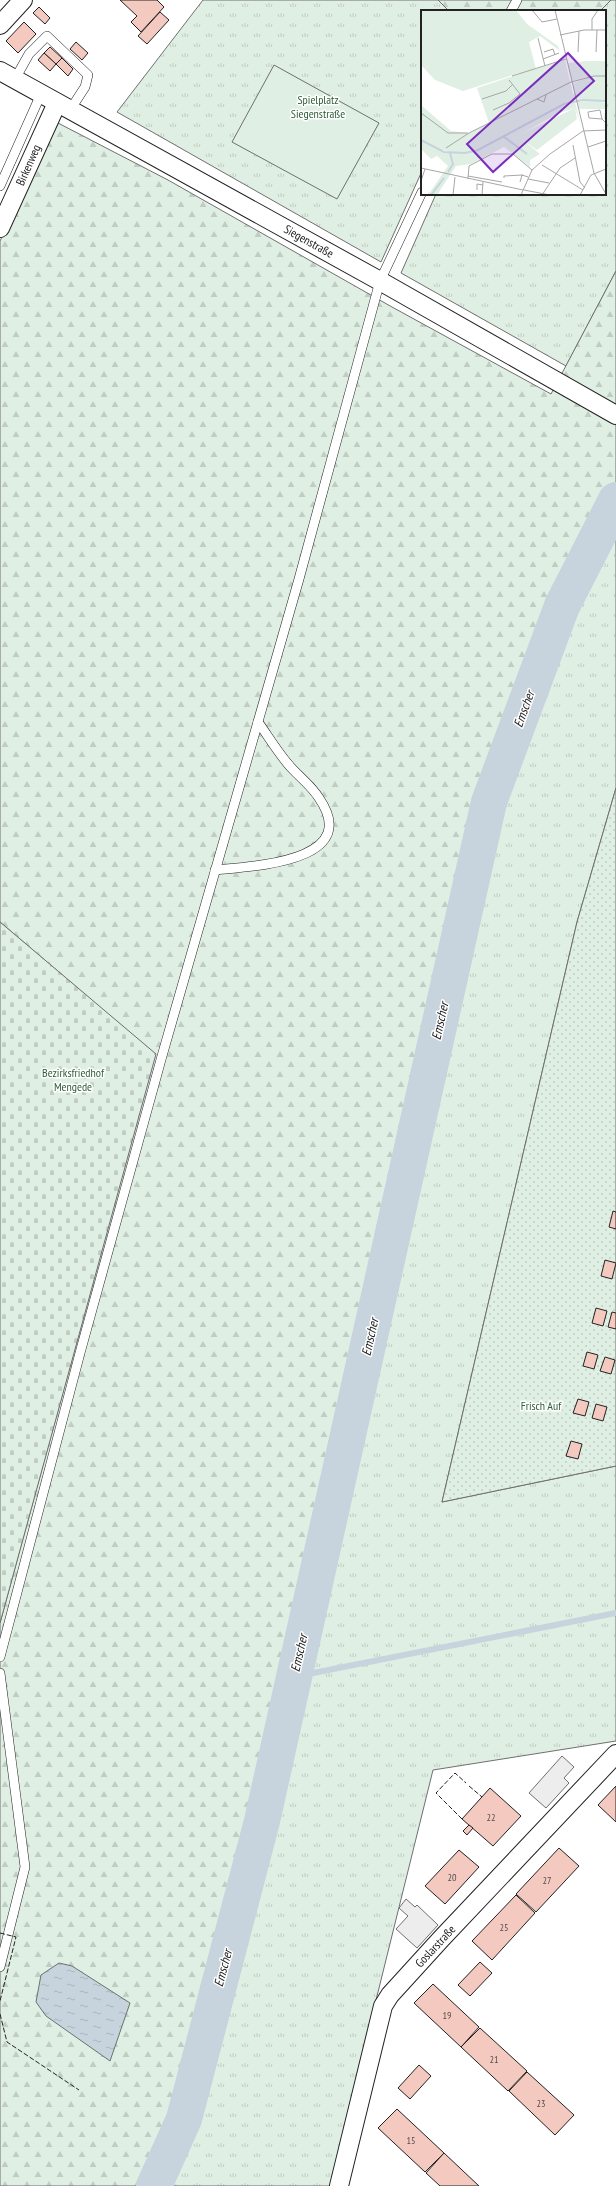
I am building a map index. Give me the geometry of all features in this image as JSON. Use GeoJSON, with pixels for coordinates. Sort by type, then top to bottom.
{"type":"FeatureCollection","features":[{"type":"Feature","properties":{"kind":"street"},"geometry":{"type":"LineString","coordinates":[[0,25],[23,0]]}},
{"type":"Feature","properties":{"kind":"street","name":"Siegenstraße"},"geometry":{"type":"LineString","coordinates":[[8,75],[56,103],[380,281],[612,412]]}},
{"type":"Feature","properties":{"kind":"street","name":"Birkenweg"},"geometry":{"type":"LineString","coordinates":[[0,228],[56,103]]}},
{"type":"Feature","properties":{"kind":"street","name":"Goslarstraße"},"geometry":{"type":"LineString","coordinates":[[339,2186],[383,2006],[390,1995],[616,1754]]}},
{"type":"Feature","properties":{"kind":"lane"},"geometry":{"type":"LineString","coordinates":[[512,10],[517,0]]}},
{"type":"Feature","properties":{"kind":"lane"},"geometry":{"type":"LineString","coordinates":[[0,186],[56,103],[85,87],[88,75],[47,36],[8,75]]}},
{"type":"Feature","properties":{"kind":"lane"},"geometry":{"type":"LineString","coordinates":[[0,1657],[82,1346],[215,870],[258,722],[380,281],[421,194]]}},
{"type":"Feature","properties":{"kind":"lane"},"geometry":{"type":"LineString","coordinates":[[215,870],[259,865],[307,855],[323,843],[330,825],[329,816],[319,797],[288,764],[258,722]]}},
{"type":"Feature","properties":{"kind":"lane"},"geometry":{"type":"LineString","coordinates":[[0,1673],[25,1867],[0,1967]]}},
{"type":"Feature","properties":{"kind":"green space","name":"Spielplatz Siegenstraße"},"geometry":{"type":"Polygon","coordinates":[[[203,0],[438,0],[448,10],[421,10],[421,173],[381,262],[117,112],[203,0]]]}},
{"type":"Feature","properties":{"kind":"green space"},"geometry":{"type":"Polygon","coordinates":[[[438,0],[611,0],[601,10],[448,10],[438,0]]]}},
{"type":"Feature","properties":{"kind":"green space"},"geometry":{"type":"Polygon","coordinates":[[[611,0],[616,0],[616,271],[566,366],[401,273],[436,195],[606,195],[606,10],[601,10],[611,0]]]}},
{"type":"Feature","properties":{"kind":"green space"},"geometry":{"type":"Polygon","coordinates":[[[274,65],[379,123],[337,199],[232,142],[274,65]]]}},
{"type":"Feature","properties":{"kind":"green space"},"geometry":{"type":"Polygon","coordinates":[[[58,123],[168,180],[392,307],[551,394],[616,271],[616,500],[562,606],[489,802],[262,1821],[184,2119],[154,2186],[0,2186],[0,1623],[155,1054],[0,922],[0,241],[58,123]]]}},
{"type":"Feature","properties":{"kind":"green space"},"geometry":{"type":"Polygon","coordinates":[[[616,535],[616,788],[577,922],[442,1502],[616,1466],[616,1741],[433,1770],[330,2186],[154,2186],[184,2119],[293,1677],[489,802],[522,713],[616,535]]]}},
{"type":"Feature","properties":{"kind":"green space","name":"Frisch Auf"},"geometry":{"type":"Polygon","coordinates":[[[616,788],[616,1466],[442,1502],[577,922],[616,788]]]}},
{"type":"Feature","properties":{"kind":"green space","name":"Bezirksfriedhof Mengede"},"geometry":{"type":"Polygon","coordinates":[[[0,922],[156,1054],[0,1623],[0,922]]]}},
{"type":"Feature","properties":{"kind":"shaded area"},"geometry":{"type":"Polygon","coordinates":[[[562,1756],[574,1767],[564,1778],[569,1783],[546,1808],[529,1793],[562,1756]]]}},
{"type":"Feature","properties":{"kind":"shaded area"},"geometry":{"type":"Polygon","coordinates":[[[406,1899],[415,1907],[417,1905],[438,1925],[417,1948],[396,1929],[408,1916],[399,1908],[406,1899]]]}},
{"type":"Feature","properties":{"kind":"water"},"geometry":{"type":"Polygon","coordinates":[[[59,1963],[72,1966],[130,2003],[110,2061],[46,2016],[36,2002],[41,1975],[59,1963]]]}},
{"type":"Feature","properties":{"kind":"building"},"geometry":{"type":"Polygon","coordinates":[[[120,0],[157,0],[164,7],[141,32],[131,22],[137,16],[120,0]]]}},
{"type":"Feature","properties":{"kind":"building"},"geometry":{"type":"Polygon","coordinates":[[[39,7],[50,18],[45,24],[33,13],[39,7]]]}},
{"type":"Feature","properties":{"kind":"building"},"geometry":{"type":"Polygon","coordinates":[[[160,12],[169,20],[147,44],[138,36],[160,12]]]}},
{"type":"Feature","properties":{"kind":"building"},"geometry":{"type":"Polygon","coordinates":[[[24,22],[36,34],[18,53],[6,41],[24,22]]]}},
{"type":"Feature","properties":{"kind":"building"},"geometry":{"type":"Polygon","coordinates":[[[76,42],[88,53],[82,60],[70,49],[76,42]]]}},
{"type":"Feature","properties":{"kind":"building"},"geometry":{"type":"Polygon","coordinates":[[[50,47],[62,58],[56,64],[44,53],[50,47]]]}},
{"type":"Feature","properties":{"kind":"building"},"geometry":{"type":"Polygon","coordinates":[[[44,53],[56,64],[50,71],[38,60],[44,53]]]}},
{"type":"Feature","properties":{"kind":"building"},"geometry":{"type":"Polygon","coordinates":[[[62,58],[73,69],[68,76],[56,64],[62,58]]]}},
{"type":"Feature","properties":{"kind":"building"},"geometry":{"type":"Polygon","coordinates":[[[613,1211],[616,1212],[616,1229],[609,1227],[613,1211]]]}},
{"type":"Feature","properties":{"kind":"building"},"geometry":{"type":"Polygon","coordinates":[[[605,1260],[616,1263],[612,1279],[601,1276],[605,1260]]]}},
{"type":"Feature","properties":{"kind":"building"},"geometry":{"type":"Polygon","coordinates":[[[596,1308],[607,1311],[603,1326],[592,1323],[596,1308]]]}},
{"type":"Feature","properties":{"kind":"building"},"geometry":{"type":"Polygon","coordinates":[[[612,1312],[616,1313],[616,1329],[608,1327],[612,1312]]]}},
{"type":"Feature","properties":{"kind":"building"},"geometry":{"type":"Polygon","coordinates":[[[587,1352],[598,1355],[594,1369],[583,1366],[587,1352]]]}},
{"type":"Feature","properties":{"kind":"building"},"geometry":{"type":"Polygon","coordinates":[[[605,1357],[615,1360],[611,1374],[600,1371],[605,1357]]]}},
{"type":"Feature","properties":{"kind":"building"},"geometry":{"type":"Polygon","coordinates":[[[578,1399],[589,1402],[585,1416],[573,1413],[578,1399]]]}},
{"type":"Feature","properties":{"kind":"building"},"geometry":{"type":"Polygon","coordinates":[[[596,1404],[607,1407],[603,1421],[592,1418],[596,1404]]]}},
{"type":"Feature","properties":{"kind":"building"},"geometry":{"type":"Polygon","coordinates":[[[571,1441],[582,1444],[578,1459],[566,1456],[571,1441]]]}},
{"type":"Feature","properties":{"kind":"building"},"geometry":{"type":"Polygon","coordinates":[[[616,1786],[616,1822],[598,1805],[616,1786]]]}},
{"type":"Feature","properties":{"kind":"building"},"geometry":{"type":"Polygon","coordinates":[[[490,1788],[521,1816],[493,1846],[462,1819],[490,1788]]]}},
{"type":"Feature","properties":{"kind":"building"},"geometry":{"type":"Polygon","coordinates":[[[469,1825],[473,1828],[467,1835],[463,1831],[469,1825]]]}},
{"type":"Feature","properties":{"kind":"building"},"geometry":{"type":"Polygon","coordinates":[[[559,1848],[579,1866],[536,1912],[516,1894],[559,1848]]]}},
{"type":"Feature","properties":{"kind":"building"},"geometry":{"type":"Polygon","coordinates":[[[459,1850],[479,1867],[445,1904],[425,1886],[459,1850]]]}},
{"type":"Feature","properties":{"kind":"building"},"geometry":{"type":"Polygon","coordinates":[[[516,1895],[535,1913],[492,1960],[472,1941],[516,1895]]]}},
{"type":"Feature","properties":{"kind":"building"},"geometry":{"type":"Polygon","coordinates":[[[480,1962],[492,1973],[470,1996],[458,1985],[480,1962]]]}},
{"type":"Feature","properties":{"kind":"building"},"geometry":{"type":"Polygon","coordinates":[[[433,1984],[479,2027],[461,2047],[414,2003],[433,1984]]]}},
{"type":"Feature","properties":{"kind":"building"},"geometry":{"type":"Polygon","coordinates":[[[480,2028],[527,2071],[508,2091],[461,2047],[480,2028]]]}},
{"type":"Feature","properties":{"kind":"building"},"geometry":{"type":"Polygon","coordinates":[[[419,2065],[431,2076],[410,2099],[398,2088],[419,2065]]]}},
{"type":"Feature","properties":{"kind":"building"},"geometry":{"type":"Polygon","coordinates":[[[527,2072],[574,2115],[555,2135],[509,2091],[527,2072]]]}},
{"type":"Feature","properties":{"kind":"building"},"geometry":{"type":"Polygon","coordinates":[[[397,2109],[444,2153],[425,2172],[378,2128],[397,2109]]]}},
{"type":"Feature","properties":{"kind":"building"},"geometry":{"type":"Polygon","coordinates":[[[444,2153],[479,2186],[440,2186],[426,2173],[444,2153]]]}},
{"type":"Feature","properties":{"kind":"waterway","name":"Emscher"},"geometry":{"type":"LineString","coordinates":[[154,2186],[184,2119],[262,1821],[489,802],[562,606],[616,500]]}},
{"type":"Feature","properties":{"kind":"waterway"},"geometry":{"type":"LineString","coordinates":[[293,1677],[616,1613]]}},
{"type":"Feature","properties":{"kind":"fence"},"geometry":{"type":"LineString","coordinates":[[462,1819],[436,1793],[455,1773],[466,1783]]}},
{"type":"Feature","properties":{"kind":"fence"},"geometry":{"type":"LineString","coordinates":[[469,1786],[482,1797]]}},
{"type":"Feature","properties":{"kind":"fence"},"geometry":{"type":"LineString","coordinates":[[0,1933],[16,1937],[0,2001]]}},
{"type":"Feature","properties":{"kind":"fence"},"geometry":{"type":"LineString","coordinates":[[0,2014],[7,2042],[79,2090]]}}]}
